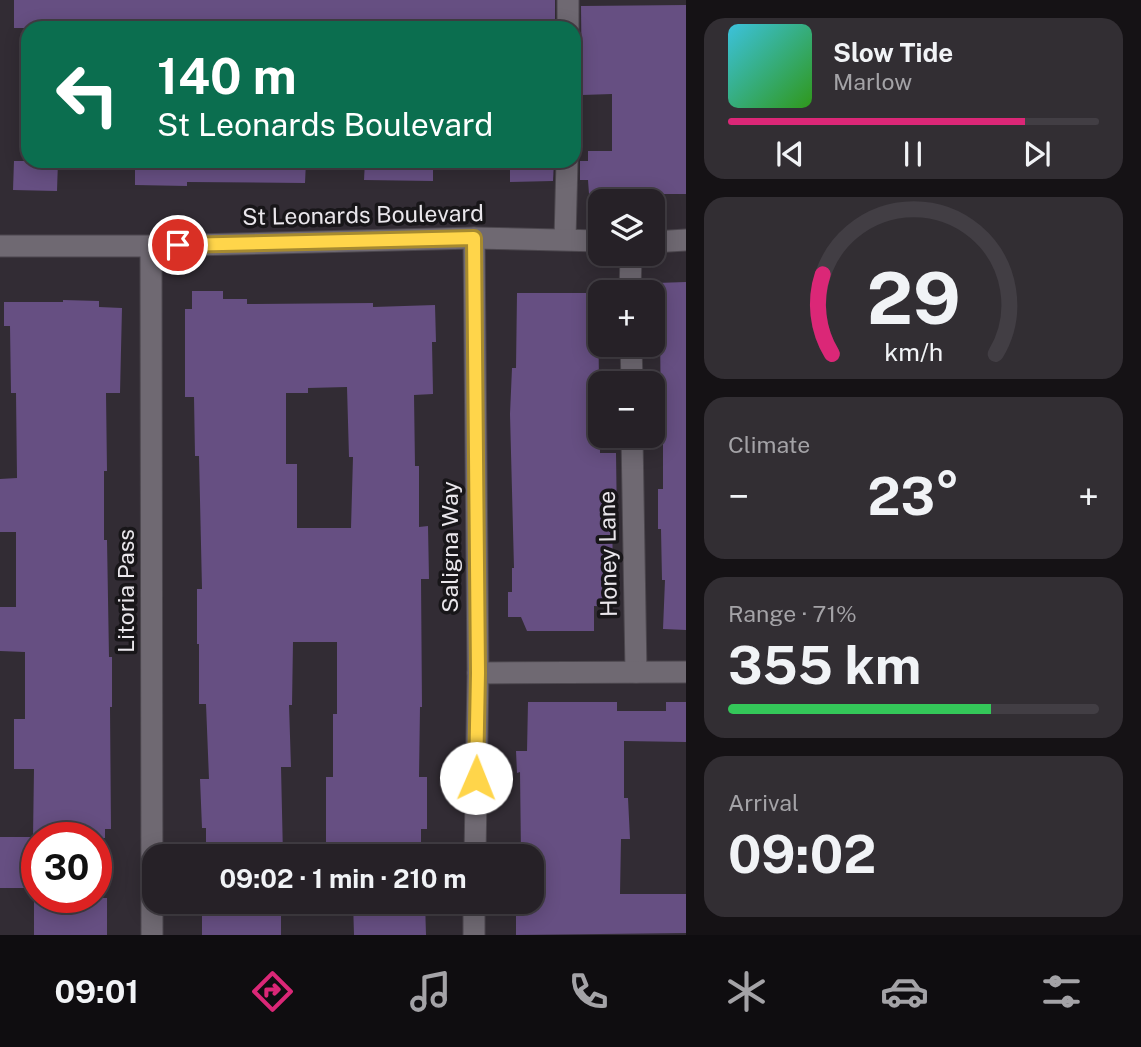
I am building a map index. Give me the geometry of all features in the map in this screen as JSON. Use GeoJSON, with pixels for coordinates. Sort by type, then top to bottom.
{"type":"FeatureCollection","features":[{"type":"Feature","properties":{"kind":"street"},"geometry":{"type":"LineString","coordinates":[[568,0],[568,21]]}},
{"type":"Feature","properties":{"kind":"street"},"geometry":{"type":"LineString","coordinates":[[565,239],[567,168]]}},
{"type":"Feature","properties":{"kind":"street","name":"St Leonards Boulevard"},"geometry":{"type":"LineString","coordinates":[[0,246],[151,246],[474,238],[588,241]]}},
{"type":"Feature","properties":{"kind":"street","name":"Saligna Way"},"geometry":{"type":"LineString","coordinates":[[474,238],[478,673],[475,844]]}},
{"type":"Feature","properties":{"kind":"street"},"geometry":{"type":"LineString","coordinates":[[665,241],[686,240]]}},
{"type":"Feature","properties":{"kind":"street","name":"Litoria Pass"},"geometry":{"type":"LineString","coordinates":[[151,246],[152,935]]}},
{"type":"Feature","properties":{"kind":"street","name":"Honey Lane"},"geometry":{"type":"LineString","coordinates":[[632,448],[636,672]]}},
{"type":"Feature","properties":{"kind":"street"},"geometry":{"type":"LineString","coordinates":[[478,673],[686,672]]}},
{"type":"Feature","properties":{"kind":"street"},"geometry":{"type":"LineString","coordinates":[[474,914],[474,935]]}},
{"type":"Feature","properties":{"kind":"building"},"geometry":{"type":"Polygon","coordinates":[[[14,0],[555,0],[555,21],[21,21],[21,28],[14,28],[14,0]]]}},
{"type":"Feature","properties":{"kind":"building"},"geometry":{"type":"Polygon","coordinates":[[[686,5],[686,194],[665,194],[665,189],[589,189],[588,180],[580,180],[581,161],[588,161],[588,151],[612,151],[612,94],[582,95],[581,6],[686,5]]]}},
{"type":"Feature","properties":{"kind":"building"},"geometry":{"type":"Polygon","coordinates":[[[14,161],[21,161],[21,168],[58,168],[57,191],[13,190],[14,161]]]}},
{"type":"Feature","properties":{"kind":"building"},"geometry":{"type":"Polygon","coordinates":[[[135,168],[306,168],[305,183],[187,182],[187,186],[135,185],[135,168]]]}},
{"type":"Feature","properties":{"kind":"building"},"geometry":{"type":"Polygon","coordinates":[[[365,168],[433,168],[433,181],[364,180],[365,168]]]}},
{"type":"Feature","properties":{"kind":"building"},"geometry":{"type":"Polygon","coordinates":[[[510,168],[554,168],[553,181],[510,182],[510,168]]]}},
{"type":"Feature","properties":{"kind":"building"},"geometry":{"type":"Polygon","coordinates":[[[686,282],[686,630],[663,629],[665,580],[662,580],[661,529],[658,529],[658,489],[663,489],[665,448],[665,371],[660,371],[660,357],[665,357],[665,283],[686,282]]]}},
{"type":"Feature","properties":{"kind":"building"},"geometry":{"type":"Polygon","coordinates":[[[192,291],[223,291],[223,299],[247,299],[247,304],[373,303],[373,307],[435,305],[436,342],[432,342],[433,394],[414,395],[415,466],[419,466],[419,527],[428,526],[429,579],[421,579],[422,707],[419,777],[427,777],[427,829],[421,829],[421,844],[326,844],[326,777],[333,777],[333,714],[337,714],[337,642],[293,642],[292,705],[289,705],[291,767],[281,767],[283,844],[206,844],[206,828],[202,828],[200,779],[209,779],[206,704],[199,704],[197,644],[197,589],[202,589],[199,456],[195,456],[194,397],[185,397],[185,309],[192,309],[192,291]],[[347,387],[308,388],[308,393],[286,393],[286,464],[297,464],[297,528],[351,528],[353,457],[349,457],[347,387]]]}},
{"type":"Feature","properties":{"kind":"building"},"geometry":{"type":"Polygon","coordinates":[[[517,293],[586,293],[588,357],[599,357],[599,371],[588,371],[588,448],[600,448],[600,453],[616,453],[617,524],[612,524],[614,607],[594,606],[594,631],[527,631],[521,617],[508,617],[508,592],[512,592],[514,568],[510,414],[512,368],[516,368],[517,293]]]}},
{"type":"Feature","properties":{"kind":"building"},"geometry":{"type":"Polygon","coordinates":[[[99,301],[99,307],[122,308],[120,393],[106,393],[107,471],[104,471],[109,657],[112,657],[111,822],[33,822],[34,769],[14,769],[14,719],[25,719],[25,652],[0,651],[0,607],[16,607],[16,532],[0,532],[0,479],[17,478],[16,393],[11,393],[10,326],[4,326],[4,302],[99,301]]]}},
{"type":"Feature","properties":{"kind":"building"},"geometry":{"type":"Polygon","coordinates":[[[528,702],[617,702],[617,711],[666,711],[666,702],[686,702],[686,742],[624,741],[624,798],[628,798],[630,839],[621,839],[620,894],[686,894],[686,933],[516,935],[516,914],[544,914],[544,844],[521,844],[520,772],[517,773],[516,751],[527,751],[528,702]]]}},
{"type":"Feature","properties":{"kind":"building"},"geometry":{"type":"Polygon","coordinates":[[[0,837],[21,837],[21,888],[0,888],[0,837]]]}},
{"type":"Feature","properties":{"kind":"building"},"geometry":{"type":"Polygon","coordinates":[[[34,913],[107,913],[107,935],[34,935],[34,913]]]}},
{"type":"Feature","properties":{"kind":"building"},"geometry":{"type":"Polygon","coordinates":[[[202,914],[281,914],[281,935],[202,935],[202,914]]]}},
{"type":"Feature","properties":{"kind":"building"},"geometry":{"type":"Polygon","coordinates":[[[353,914],[425,914],[426,935],[354,935],[353,914]]]}},
{"type":"Feature","properties":{"kind":"route"},"geometry":{"type":"LineString","coordinates":[[178,245],[474,238],[478,673],[476,778]]}}]}
